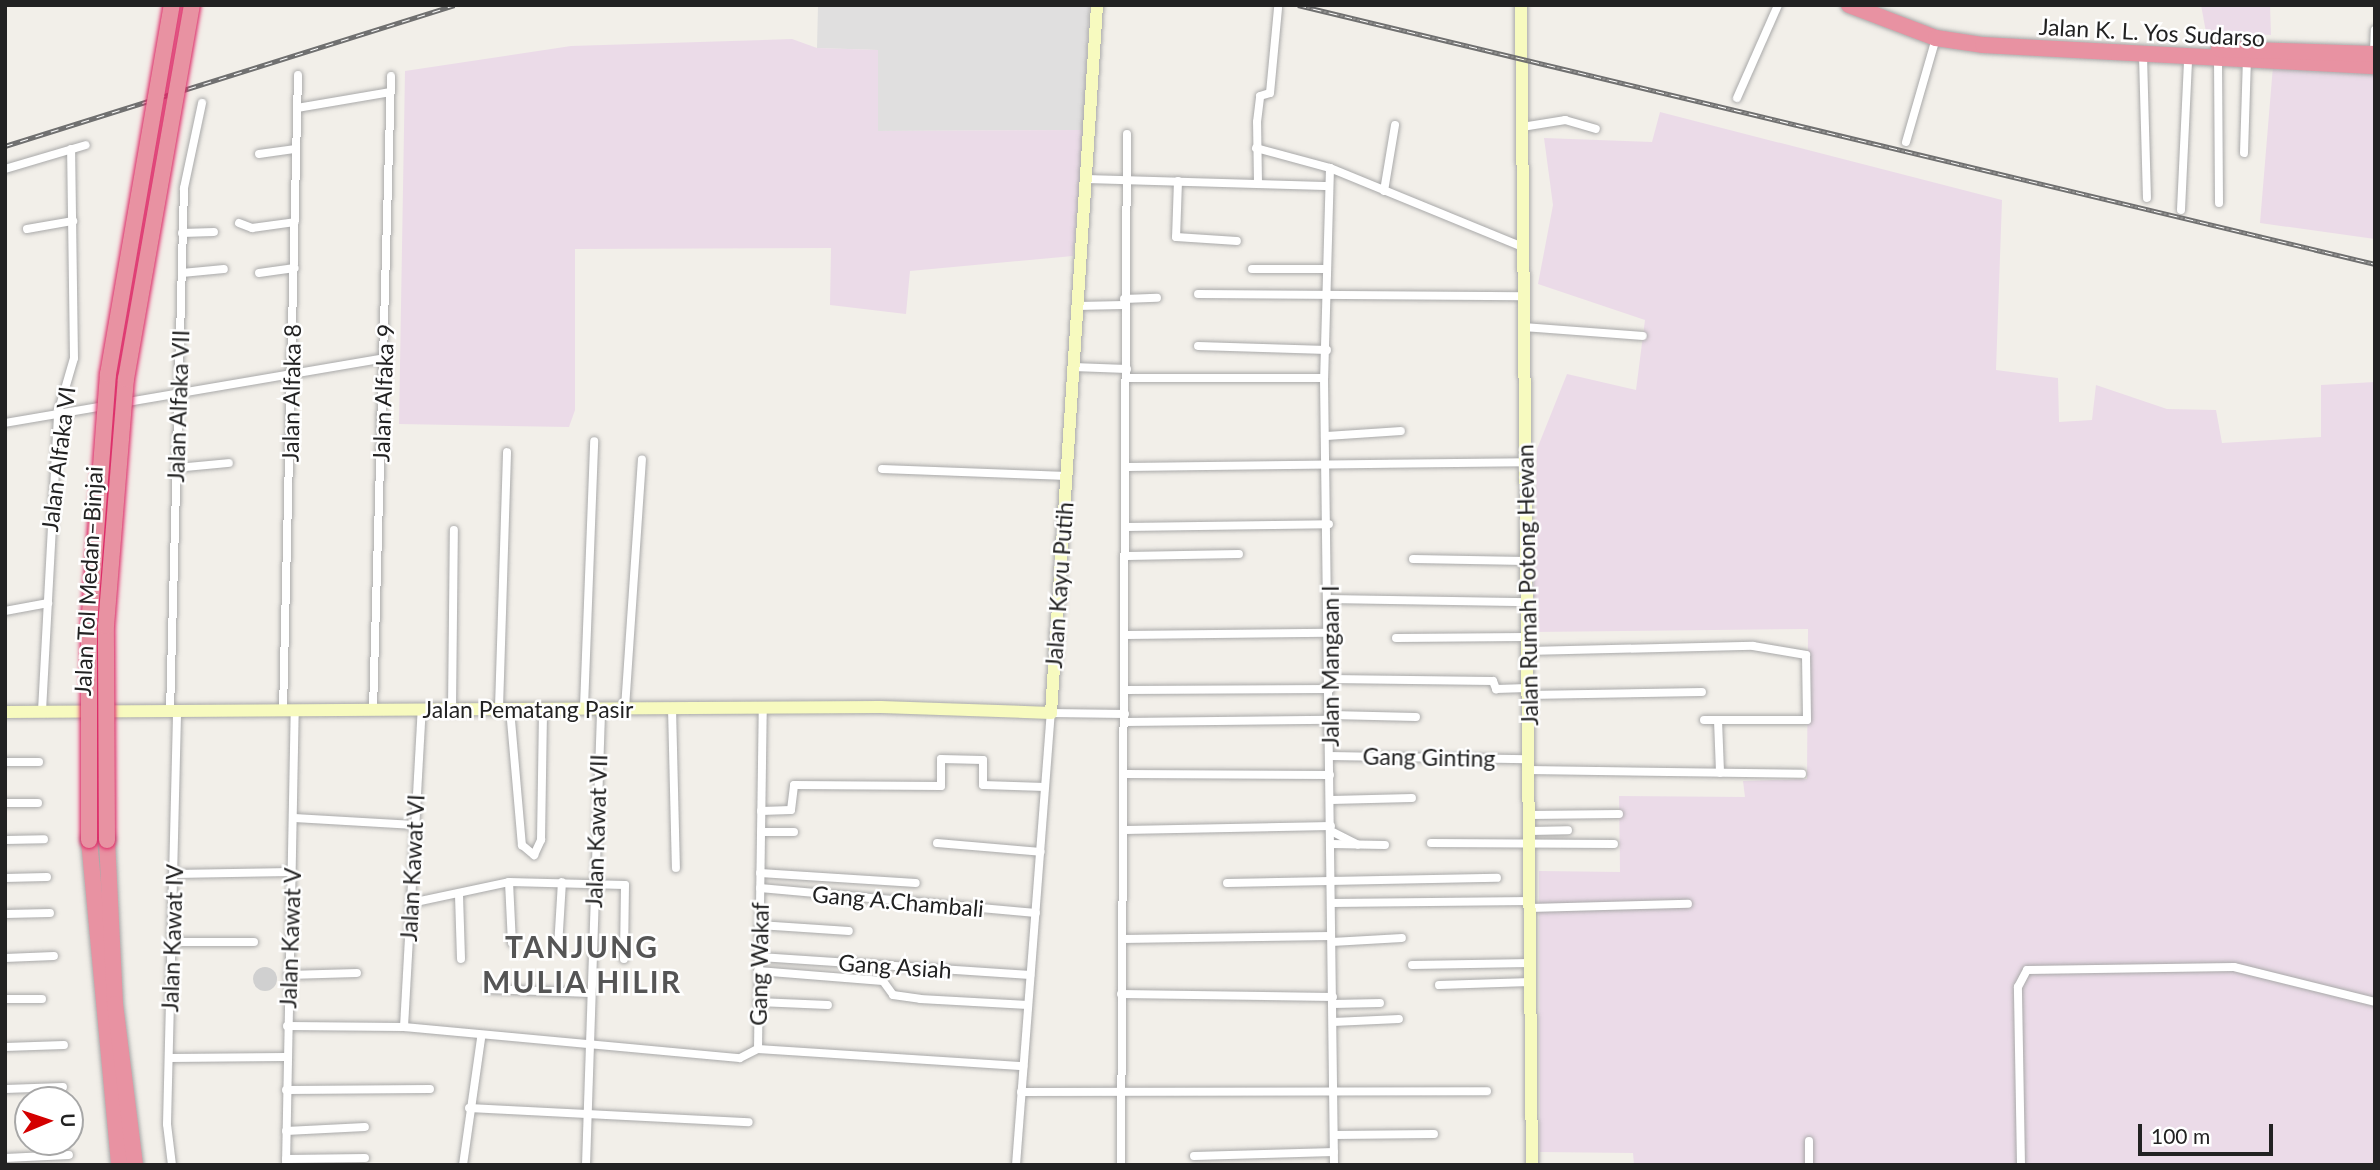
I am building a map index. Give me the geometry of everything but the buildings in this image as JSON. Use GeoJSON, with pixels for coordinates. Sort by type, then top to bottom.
{"type":"FeatureCollection","features":[{"type":"Feature","properties":{"kind":"highway","name":"Jalan Tol Medan–Binjai"},"geometry":{"type":"LineString","coordinates":[[119,1165],[92,916],[89,840],[89,626],[105,400],[172,5]]}},
{"type":"Feature","properties":{"kind":"highway","name":"Jalan Tol Medan–Binjai"},"geometry":{"type":"LineString","coordinates":[[135,1165],[115,1004],[107,840],[106,626],[126,379],[192,5]]}},
{"type":"Feature","properties":{"kind":"highway","name":"Jalan K. L. Yos Sudarso"},"geometry":{"type":"LineString","coordinates":[[1849,5],[1936,37],[2188,59],[2374,58]]}},
{"type":"Feature","properties":{"kind":"highway","name":"Jalan K. L. Yos Sudarso"},"geometry":{"type":"LineString","coordinates":[[1868,5],[1940,30],[1985,37],[2374,58]]}},
{"type":"Feature","properties":{"kind":"highway"},"geometry":{"type":"LineString","coordinates":[[92,916],[109,1165]]}},
{"type":"Feature","properties":{"kind":"street","name":"Jalan Kayu Putih"},"geometry":{"type":"LineString","coordinates":[[1016,1165],[1051,713],[1077,306],[1090,179],[1097,5]]}},
{"type":"Feature","properties":{"kind":"street","name":"Jalan Rumah Potong Hewan"},"geometry":{"type":"LineString","coordinates":[[1521,5],[1532,1165]]}},
{"type":"Feature","properties":{"kind":"street"},"geometry":{"type":"LineString","coordinates":[[1737,98],[1778,5]]}},
{"type":"Feature","properties":{"kind":"street"},"geometry":{"type":"LineString","coordinates":[[1258,183],[1256,148],[1260,96],[1271,88],[1278,8]]}},
{"type":"Feature","properties":{"kind":"street"},"geometry":{"type":"LineString","coordinates":[[2374,58],[2375,30]]}},
{"type":"Feature","properties":{"kind":"street"},"geometry":{"type":"LineString","coordinates":[[1906,142],[1936,37]]}},
{"type":"Feature","properties":{"kind":"street"},"geometry":{"type":"LineString","coordinates":[[2143,56],[2147,198]]}},
{"type":"Feature","properties":{"kind":"street"},"geometry":{"type":"LineString","coordinates":[[2180,210],[2188,59]]}},
{"type":"Feature","properties":{"kind":"street"},"geometry":{"type":"LineString","coordinates":[[2218,59],[2219,203]]}},
{"type":"Feature","properties":{"kind":"street"},"geometry":{"type":"LineString","coordinates":[[2244,153],[2247,60]]}},
{"type":"Feature","properties":{"kind":"street","name":"Jalan Alfaka 8"},"geometry":{"type":"LineString","coordinates":[[289,711],[298,75]]}},
{"type":"Feature","properties":{"kind":"street","name":"Jalan Alfaka 9"},"geometry":{"type":"LineString","coordinates":[[373,710],[391,76]]}},
{"type":"Feature","properties":{"kind":"street"},"geometry":{"type":"LineString","coordinates":[[298,108],[391,92]]}},
{"type":"Feature","properties":{"kind":"street","name":"Jalan Alfaka VII"},"geometry":{"type":"LineString","coordinates":[[174,712],[177,393],[184,188],[202,103]]}},
{"type":"Feature","properties":{"kind":"street"},"geometry":{"type":"LineString","coordinates":[[1522,127],[1565,120],[1597,129]]}},
{"type":"Feature","properties":{"kind":"street"},"geometry":{"type":"LineString","coordinates":[[1384,191],[1395,125]]}},
{"type":"Feature","properties":{"kind":"street"},"geometry":{"type":"LineString","coordinates":[[1121,1165],[1127,134]]}},
{"type":"Feature","properties":{"kind":"street"},"geometry":{"type":"LineString","coordinates":[[5,169],[86,145]]}},
{"type":"Feature","properties":{"kind":"street"},"geometry":{"type":"LineString","coordinates":[[1256,148],[1329,168],[1523,247]]}},
{"type":"Feature","properties":{"kind":"street","name":"Jalan Alfaka VI"},"geometry":{"type":"LineString","coordinates":[[42,711],[58,413],[74,358],[71,149]]}},
{"type":"Feature","properties":{"kind":"street"},"geometry":{"type":"LineString","coordinates":[[259,154],[296,149]]}},
{"type":"Feature","properties":{"kind":"street","name":"Jalan Mangaan I"},"geometry":{"type":"LineString","coordinates":[[1329,168],[1327,350],[1324,377],[1331,599],[1328,633],[1334,1165]]}},
{"type":"Feature","properties":{"kind":"street"},"geometry":{"type":"LineString","coordinates":[[1090,179],[1328,186]]}},
{"type":"Feature","properties":{"kind":"street"},"geometry":{"type":"LineString","coordinates":[[1178,181],[1177,237],[1237,241]]}},
{"type":"Feature","properties":{"kind":"street"},"geometry":{"type":"LineString","coordinates":[[27,229],[73,221]]}},
{"type":"Feature","properties":{"kind":"street"},"geometry":{"type":"LineString","coordinates":[[239,222],[252,228],[295,222]]}},
{"type":"Feature","properties":{"kind":"street"},"geometry":{"type":"LineString","coordinates":[[182,233],[214,232]]}},
{"type":"Feature","properties":{"kind":"street"},"geometry":{"type":"LineString","coordinates":[[259,273],[295,268]]}},
{"type":"Feature","properties":{"kind":"street"},"geometry":{"type":"LineString","coordinates":[[182,273],[223,269]]}},
{"type":"Feature","properties":{"kind":"street"},"geometry":{"type":"LineString","coordinates":[[1252,269],[1326,269]]}},
{"type":"Feature","properties":{"kind":"street"},"geometry":{"type":"LineString","coordinates":[[1198,294],[1524,296]]}},
{"type":"Feature","properties":{"kind":"street"},"geometry":{"type":"LineString","coordinates":[[1077,306],[1157,298]]}},
{"type":"Feature","properties":{"kind":"street"},"geometry":{"type":"LineString","coordinates":[[1524,327],[1643,336]]}},
{"type":"Feature","properties":{"kind":"street"},"geometry":{"type":"LineString","coordinates":[[1198,345],[1327,350]]}},
{"type":"Feature","properties":{"kind":"street"},"geometry":{"type":"LineString","coordinates":[[5,423],[292,371],[384,358]]}},
{"type":"Feature","properties":{"kind":"street"},"geometry":{"type":"LineString","coordinates":[[1073,367],[1127,373],[1324,377]]}},
{"type":"Feature","properties":{"kind":"street"},"geometry":{"type":"LineString","coordinates":[[1327,436],[1401,431]]}},
{"type":"Feature","properties":{"kind":"street"},"geometry":{"type":"LineString","coordinates":[[584,707],[594,441]]}},
{"type":"Feature","properties":{"kind":"street"},"geometry":{"type":"LineString","coordinates":[[507,452],[504,708],[522,845],[534,856],[541,841],[543,708]]}},
{"type":"Feature","properties":{"kind":"street"},"geometry":{"type":"LineString","coordinates":[[625,708],[642,460]]}},
{"type":"Feature","properties":{"kind":"street"},"geometry":{"type":"LineString","coordinates":[[1127,467],[1525,462]]}},
{"type":"Feature","properties":{"kind":"street"},"geometry":{"type":"LineString","coordinates":[[176,468],[229,463]]}},
{"type":"Feature","properties":{"kind":"street"},"geometry":{"type":"LineString","coordinates":[[881,469],[1067,476]]}},
{"type":"Feature","properties":{"kind":"street"},"geometry":{"type":"LineString","coordinates":[[1126,527],[1329,524]]}},
{"type":"Feature","properties":{"kind":"street"},"geometry":{"type":"LineString","coordinates":[[452,709],[454,530]]}},
{"type":"Feature","properties":{"kind":"street"},"geometry":{"type":"LineString","coordinates":[[1126,556],[1238,554]]}},
{"type":"Feature","properties":{"kind":"street"},"geometry":{"type":"LineString","coordinates":[[1413,559],[1526,561]]}},
{"type":"Feature","properties":{"kind":"street"},"geometry":{"type":"LineString","coordinates":[[1331,599],[1527,602]]}},
{"type":"Feature","properties":{"kind":"street"},"geometry":{"type":"LineString","coordinates":[[5,611],[48,603]]}},
{"type":"Feature","properties":{"kind":"street"},"geometry":{"type":"LineString","coordinates":[[1125,635],[1328,633]]}},
{"type":"Feature","properties":{"kind":"street"},"geometry":{"type":"LineString","coordinates":[[1396,638],[1527,644],[1753,646],[1806,656],[1807,720],[1704,720]]}},
{"type":"Feature","properties":{"kind":"street"},"geometry":{"type":"LineString","coordinates":[[1125,690],[1493,681],[1496,690],[1527,692],[1702,692]]}},
{"type":"Feature","properties":{"kind":"street","name":"Jalan Pematang Pasir"},"geometry":{"type":"LineString","coordinates":[[5,712],[601,707],[1051,713]]}},
{"type":"Feature","properties":{"kind":"street","name":"Jalan Kawat VII"},"geometry":{"type":"LineString","coordinates":[[586,1165],[601,707]]}},
{"type":"Feature","properties":{"kind":"street"},"geometry":{"type":"LineString","coordinates":[[671,708],[676,868]]}},
{"type":"Feature","properties":{"kind":"street","name":"Gang Wakaf"},"geometry":{"type":"LineString","coordinates":[[287,1026],[404,1027],[590,1049],[740,1058],[758,1049],[763,708]]}},
{"type":"Feature","properties":{"kind":"street","name":"Jalan Kawat VI"},"geometry":{"type":"LineString","coordinates":[[404,1027],[422,710]]}},
{"type":"Feature","properties":{"kind":"street","name":"Jalan Kawat V"},"geometry":{"type":"LineString","coordinates":[[286,1162],[286,1057],[293,818],[289,711]]}},
{"type":"Feature","properties":{"kind":"street","name":"Jalan Kawat IV"},"geometry":{"type":"LineString","coordinates":[[172,1165],[169,1058],[174,874],[174,712]]}},
{"type":"Feature","properties":{"kind":"street"},"geometry":{"type":"LineString","coordinates":[[1051,713],[1125,718],[1416,718]]}},
{"type":"Feature","properties":{"kind":"street"},"geometry":{"type":"LineString","coordinates":[[1718,720],[1720,773]]}},
{"type":"Feature","properties":{"kind":"street","name":"Gang Ginting"},"geometry":{"type":"LineString","coordinates":[[1329,756],[1720,773],[1802,774]]}},
{"type":"Feature","properties":{"kind":"street"},"geometry":{"type":"LineString","coordinates":[[761,811],[793,809],[794,785],[941,786],[941,759],[983,760],[983,785],[1045,787]]}},
{"type":"Feature","properties":{"kind":"street"},"geometry":{"type":"LineString","coordinates":[[5,762],[39,762]]}},
{"type":"Feature","properties":{"kind":"street"},"geometry":{"type":"LineString","coordinates":[[1125,774],[1330,775]]}},
{"type":"Feature","properties":{"kind":"street"},"geometry":{"type":"LineString","coordinates":[[1331,800],[1412,798]]}},
{"type":"Feature","properties":{"kind":"street"},"geometry":{"type":"LineString","coordinates":[[5,803],[38,803]]}},
{"type":"Feature","properties":{"kind":"street"},"geometry":{"type":"LineString","coordinates":[[1529,815],[1619,814]]}},
{"type":"Feature","properties":{"kind":"street"},"geometry":{"type":"LineString","coordinates":[[293,818],[415,825]]}},
{"type":"Feature","properties":{"kind":"street"},"geometry":{"type":"LineString","coordinates":[[1125,830],[1331,828],[1358,845]]}},
{"type":"Feature","properties":{"kind":"street"},"geometry":{"type":"LineString","coordinates":[[1431,842],[1529,836],[1568,830]]}},
{"type":"Feature","properties":{"kind":"street"},"geometry":{"type":"LineString","coordinates":[[761,832],[794,832]]}},
{"type":"Feature","properties":{"kind":"street"},"geometry":{"type":"LineString","coordinates":[[1529,836],[1614,844]]}},
{"type":"Feature","properties":{"kind":"street"},"geometry":{"type":"LineString","coordinates":[[5,840],[44,839]]}},
{"type":"Feature","properties":{"kind":"street"},"geometry":{"type":"LineString","coordinates":[[937,843],[1041,852]]}},
{"type":"Feature","properties":{"kind":"street"},"geometry":{"type":"LineString","coordinates":[[1331,844],[1385,845]]}},
{"type":"Feature","properties":{"kind":"street"},"geometry":{"type":"LineString","coordinates":[[174,874],[291,872]]}},
{"type":"Feature","properties":{"kind":"street"},"geometry":{"type":"LineString","coordinates":[[760,873],[916,883]]}},
{"type":"Feature","properties":{"kind":"street"},"geometry":{"type":"LineString","coordinates":[[5,878],[47,877]]}},
{"type":"Feature","properties":{"kind":"street"},"geometry":{"type":"LineString","coordinates":[[1227,883],[1497,878]]}},
{"type":"Feature","properties":{"kind":"street"},"geometry":{"type":"LineString","coordinates":[[876,899],[878,881]]}},
{"type":"Feature","properties":{"kind":"street"},"geometry":{"type":"LineString","coordinates":[[411,903],[459,895],[509,882],[594,882],[628,890],[624,959]]}},
{"type":"Feature","properties":{"kind":"street"},"geometry":{"type":"LineString","coordinates":[[509,882],[512,943]]}},
{"type":"Feature","properties":{"kind":"street"},"geometry":{"type":"LineString","coordinates":[[558,947],[562,882]]}},
{"type":"Feature","properties":{"kind":"street","name":"Gang A.Chambali"},"geometry":{"type":"LineString","coordinates":[[760,888],[1036,913]]}},
{"type":"Feature","properties":{"kind":"street"},"geometry":{"type":"LineString","coordinates":[[459,895],[461,959]]}},
{"type":"Feature","properties":{"kind":"street"},"geometry":{"type":"LineString","coordinates":[[1331,903],[1688,904]]}},
{"type":"Feature","properties":{"kind":"street"},"geometry":{"type":"LineString","coordinates":[[5,914],[50,913]]}},
{"type":"Feature","properties":{"kind":"street"},"geometry":{"type":"LineString","coordinates":[[759,925],[849,930]]}},
{"type":"Feature","properties":{"kind":"street"},"geometry":{"type":"LineString","coordinates":[[1122,939],[1402,938]]}},
{"type":"Feature","properties":{"kind":"street"},"geometry":{"type":"LineString","coordinates":[[172,942],[254,942]]}},
{"type":"Feature","properties":{"kind":"street"},"geometry":{"type":"LineString","coordinates":[[5,958],[54,956]]}},
{"type":"Feature","properties":{"kind":"street","name":"Gang Asiah"},"geometry":{"type":"LineString","coordinates":[[761,957],[1030,975]]}},
{"type":"Feature","properties":{"kind":"street"},"geometry":{"type":"LineString","coordinates":[[1412,965],[1530,963]]}},
{"type":"Feature","properties":{"kind":"street"},"geometry":{"type":"LineString","coordinates":[[2021,1165],[2018,987],[2027,970],[2234,967],[2375,1002]]}},
{"type":"Feature","properties":{"kind":"street"},"geometry":{"type":"LineString","coordinates":[[758,971],[883,981],[894,995],[920,999],[1028,1004]]}},
{"type":"Feature","properties":{"kind":"street"},"geometry":{"type":"LineString","coordinates":[[288,975],[357,973]]}},
{"type":"Feature","properties":{"kind":"street"},"geometry":{"type":"LineString","coordinates":[[1439,985],[1530,982]]}},
{"type":"Feature","properties":{"kind":"street"},"geometry":{"type":"LineString","coordinates":[[488,989],[590,993]]}},
{"type":"Feature","properties":{"kind":"street"},"geometry":{"type":"LineString","coordinates":[[1121,995],[1380,1003]]}},
{"type":"Feature","properties":{"kind":"street"},"geometry":{"type":"LineString","coordinates":[[5,999],[41,999]]}},
{"type":"Feature","properties":{"kind":"street"},"geometry":{"type":"LineString","coordinates":[[758,1002],[828,1005]]}},
{"type":"Feature","properties":{"kind":"street"},"geometry":{"type":"LineString","coordinates":[[1334,1022],[1399,1019]]}},
{"type":"Feature","properties":{"kind":"street"},"geometry":{"type":"LineString","coordinates":[[463,1165],[481,1038]]}},
{"type":"Feature","properties":{"kind":"street"},"geometry":{"type":"LineString","coordinates":[[5,1047],[64,1045]]}},
{"type":"Feature","properties":{"kind":"street"},"geometry":{"type":"LineString","coordinates":[[758,1049],[1023,1066]]}},
{"type":"Feature","properties":{"kind":"street"},"geometry":{"type":"LineString","coordinates":[[169,1058],[286,1057]]}},
{"type":"Feature","properties":{"kind":"street"},"geometry":{"type":"LineString","coordinates":[[286,1090],[430,1089]]}},
{"type":"Feature","properties":{"kind":"street"},"geometry":{"type":"LineString","coordinates":[[1021,1092],[1121,1096],[1487,1091]]}},
{"type":"Feature","properties":{"kind":"street"},"geometry":{"type":"LineString","coordinates":[[469,1108],[750,1122]]}},
{"type":"Feature","properties":{"kind":"street"},"geometry":{"type":"LineString","coordinates":[[286,1130],[365,1127]]}},
{"type":"Feature","properties":{"kind":"street"},"geometry":{"type":"LineString","coordinates":[[1334,1135],[1434,1134]]}},
{"type":"Feature","properties":{"kind":"street"},"geometry":{"type":"LineString","coordinates":[[1809,1140],[1809,1165]]}},
{"type":"Feature","properties":{"kind":"street"},"geometry":{"type":"LineString","coordinates":[[1194,1156],[1334,1152]]}},
{"type":"Feature","properties":{"kind":"street"},"geometry":{"type":"LineString","coordinates":[[5,1158],[48,1156]]}},
{"type":"Feature","properties":{"kind":"street"},"geometry":{"type":"LineString","coordinates":[[286,1162],[365,1158]]}},
{"type":"Feature","properties":{"kind":"shaded area"},"geometry":{"type":"Polygon","coordinates":[[[818,5],[1089,5],[1084,130],[878,131],[878,50],[817,48],[818,5]]]}},
{"type":"Feature","properties":{"kind":"shaded area"},"geometry":{"type":"Polygon","coordinates":[[[2201,5],[2270,5],[2271,35],[2206,32],[2201,5]]]}},
{"type":"Feature","properties":{"kind":"shaded area"},"geometry":{"type":"Polygon","coordinates":[[[792,39],[817,48],[878,50],[878,131],[1084,130],[1073,256],[910,271],[906,314],[830,305],[831,248],[575,249],[575,410],[569,427],[399,424],[405,71],[571,46],[792,39]]]}},
{"type":"Feature","properties":{"kind":"shaded area"},"geometry":{"type":"Polygon","coordinates":[[[2273,66],[2375,70],[2375,239],[2260,223],[2273,66]]]}},
{"type":"Feature","properties":{"kind":"shaded area"},"geometry":{"type":"Polygon","coordinates":[[[1660,112],[2002,200],[1996,370],[2058,378],[2059,422],[2092,420],[2096,385],[2167,409],[2216,410],[2222,443],[2321,437],[2321,385],[2375,382],[2375,1165],[1634,1165],[1633,1153],[1540,1152],[1539,871],[1620,872],[1619,796],[1745,797],[1743,781],[1807,779],[1808,629],[1533,632],[1537,449],[1567,374],[1636,390],[1645,320],[1538,284],[1553,205],[1544,138],[1652,142],[1660,112]]]}},
{"type":"Feature","properties":{"kind":"shaded area"},"geometry":{"type":"Polygon","coordinates":[[[265,967],[273,971],[277,979],[273,987],[265,991],[257,987],[253,979],[257,971],[265,967]]]}},
{"type":"Feature","properties":{"kind":"railway"},"geometry":{"type":"LineString","coordinates":[[5,146],[454,5]]}},
{"type":"Feature","properties":{"kind":"railway"},"geometry":{"type":"LineString","coordinates":[[1298,5],[2375,264]]}},
{"type":"Feature","properties":{"kind":"district","name":"TANJUNG MULIA HILIR"},"geometry":{"type":"Point","coordinates":[582,963]}}]}
